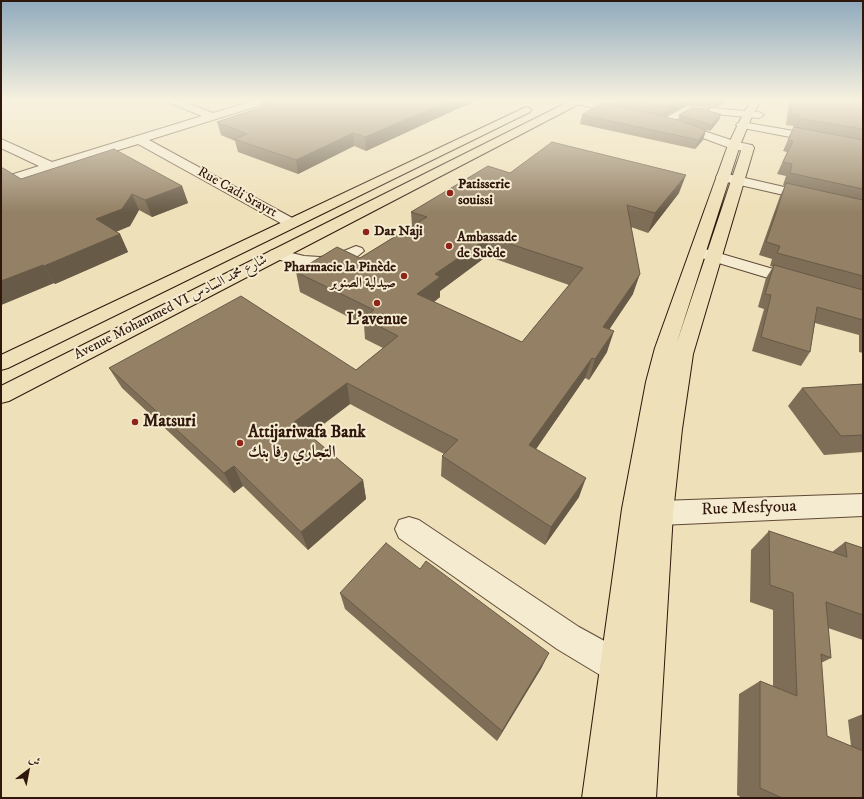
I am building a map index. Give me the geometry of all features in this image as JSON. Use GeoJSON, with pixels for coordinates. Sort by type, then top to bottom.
{"type":"FeatureCollection","features":[{"type":"Feature","properties":{"kind":"main road","name":"Avenue Mohammed VI شارع محمد السادس"},"geometry":{"type":"LineString","coordinates":[[1,363],[467,138]]}},
{"type":"Feature","properties":{"kind":"main road","name":"Avenue Mohammed VI شارع محمد السادس"},"geometry":{"type":"LineString","coordinates":[[1,395],[504,138]]}},
{"type":"Feature","properties":{"kind":"main road"},"geometry":{"type":"LineString","coordinates":[[601,798],[616,667],[647,511],[670,429],[683,354],[706,254],[730,179],[745,138]]}},
{"type":"Feature","properties":{"kind":"main road"},"geometry":{"type":"LineString","coordinates":[[637,798],[646,681],[647,511]]}},
{"type":"Feature","properties":{"kind":"street"},"geometry":{"type":"LineString","coordinates":[[1,182],[146,138]]}},
{"type":"Feature","properties":{"kind":"street"},"geometry":{"type":"LineString","coordinates":[[824,138],[863,147]]}},
{"type":"Feature","properties":{"kind":"street","name":"Rue Cadi Srayrt"},"geometry":{"type":"LineString","coordinates":[[140,140],[291,223]]}},
{"type":"Feature","properties":{"kind":"street"},"geometry":{"type":"LineString","coordinates":[[1,143],[52,167]]}},
{"type":"Feature","properties":{"kind":"street"},"geometry":{"type":"LineString","coordinates":[[1,153],[16,151]]}},
{"type":"Feature","properties":{"kind":"street"},"geometry":{"type":"LineString","coordinates":[[730,179],[863,209]]}},
{"type":"Feature","properties":{"kind":"street"},"geometry":{"type":"LineString","coordinates":[[276,254],[304,261],[320,262],[336,260],[348,256],[356,250]]}},
{"type":"Feature","properties":{"kind":"street"},"geometry":{"type":"LineString","coordinates":[[706,254],[812,285]]}},
{"type":"Feature","properties":{"kind":"street","name":"Rue Mesfyoua"},"geometry":{"type":"LineString","coordinates":[[647,511],[863,505]]}},
{"type":"Feature","properties":{"kind":"street"},"geometry":{"type":"LineString","coordinates":[[409,529],[568,638],[616,667],[646,681]]}},
{"type":"Feature","properties":{"kind":"building"},"geometry":{"type":"Polygon","coordinates":[[[236,138],[342,138],[296,160],[234,139],[236,138]]]}},
{"type":"Feature","properties":{"kind":"building"},"geometry":{"type":"Polygon","coordinates":[[[789,138],[854,138],[863,140],[863,189],[790,173],[792,164],[783,162],[793,141],[788,140],[789,138]]]}},
{"type":"Feature","properties":{"kind":"building"},"geometry":{"type":"Polygon","coordinates":[[[552,142],[686,175],[655,213],[627,205],[640,274],[603,327],[614,331],[595,359],[592,358],[529,445],[586,478],[551,527],[442,456],[458,440],[347,383],[294,422],[363,480],[301,532],[234,466],[224,473],[109,368],[241,296],[356,370],[398,336],[363,318],[374,310],[296,272],[337,247],[360,258],[427,217],[411,212],[488,166],[510,173],[552,142]],[[489,237],[435,274],[440,277],[417,294],[522,342],[583,268],[489,237]]]}},
{"type":"Feature","properties":{"kind":"building"},"geometry":{"type":"Polygon","coordinates":[[[114,149],[182,186],[145,200],[132,194],[122,209],[96,219],[120,234],[44,266],[43,265],[1,281],[1,168],[21,179],[114,149]]]}},
{"type":"Feature","properties":{"kind":"building"},"geometry":{"type":"Polygon","coordinates":[[[786,183],[863,200],[863,276],[777,253],[780,246],[766,242],[786,183]]]}},
{"type":"Feature","properties":{"kind":"building"},"geometry":{"type":"Polygon","coordinates":[[[774,265],[863,290],[863,320],[817,307],[810,352],[761,337],[771,295],[765,294],[774,265]]]}},
{"type":"Feature","properties":{"kind":"building"},"geometry":{"type":"Polygon","coordinates":[[[863,384],[863,435],[841,436],[802,388],[863,384]]]}},
{"type":"Feature","properties":{"kind":"building"},"geometry":{"type":"Polygon","coordinates":[[[769,531],[847,557],[845,542],[863,548],[863,615],[826,602],[831,658],[821,654],[827,736],[863,751],[863,798],[782,798],[760,788],[760,681],[797,696],[793,593],[770,585],[769,531]]]}},
{"type":"Feature","properties":{"kind":"building"},"geometry":{"type":"Polygon","coordinates":[[[386,543],[420,569],[426,561],[549,653],[502,731],[340,593],[386,543]]]}},
{"type":"Feature","properties":{"kind":"place","name":"Patisserie souissi"},"geometry":{"type":"Point","coordinates":[450,193]}},
{"type":"Feature","properties":{"kind":"place","name":"Dar Naji"},"geometry":{"type":"Point","coordinates":[366,232]}},
{"type":"Feature","properties":{"kind":"place","name":"Ambassade de Suède"},"geometry":{"type":"Point","coordinates":[449,246]}},
{"type":"Feature","properties":{"kind":"place","name":"Pharmacie la Pinède صيدلية الصنوبر"},"geometry":{"type":"Point","coordinates":[404,276]}},
{"type":"Feature","properties":{"kind":"place","name":"L'avenue"},"geometry":{"type":"Point","coordinates":[377,303]}},
{"type":"Feature","properties":{"kind":"place","name":"Matsuri"},"geometry":{"type":"Point","coordinates":[135,422]}},
{"type":"Feature","properties":{"kind":"place","name":"Attijariwafa Bank التجاري وفا بنك"},"geometry":{"type":"Point","coordinates":[240,443]}}]}
